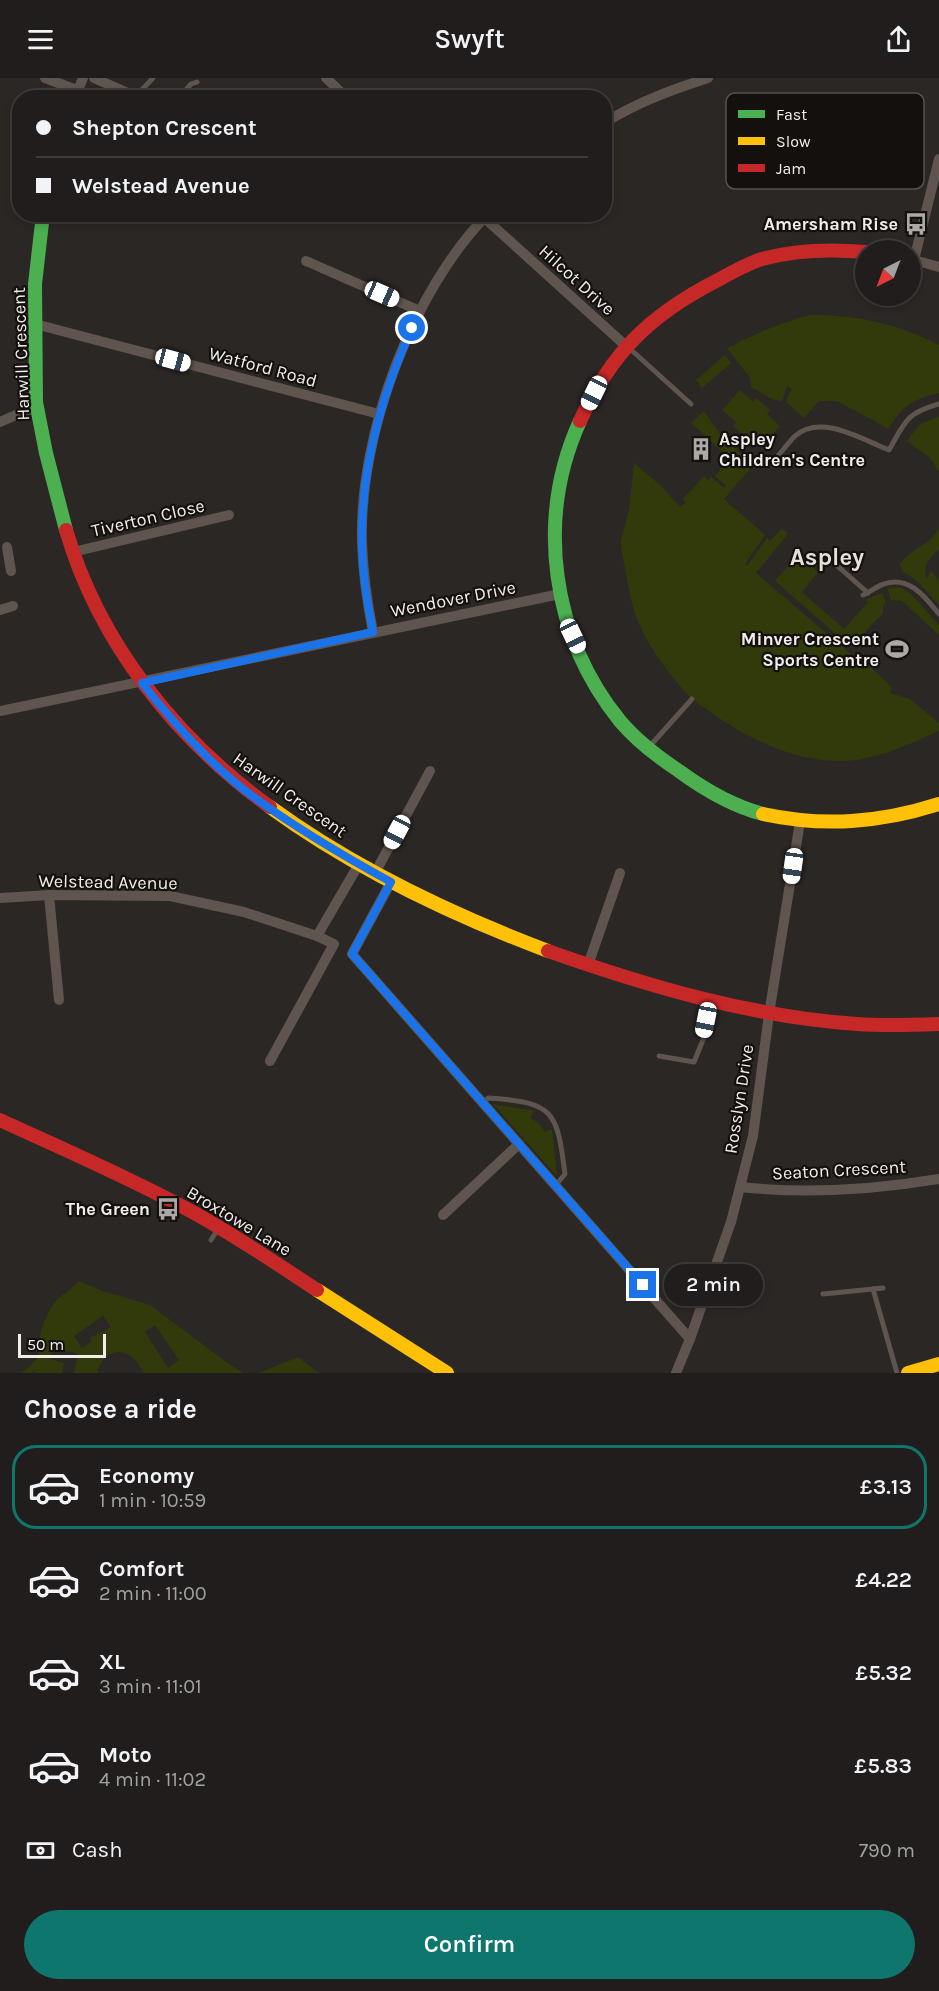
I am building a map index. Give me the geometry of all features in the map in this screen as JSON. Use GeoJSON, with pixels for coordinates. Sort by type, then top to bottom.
{"type":"FeatureCollection","features":[{"type":"Feature","properties":{"kind":"street"},"geometry":{"type":"LineString","coordinates":[[45,78],[68,90]]}},
{"type":"Feature","properties":{"kind":"street"},"geometry":{"type":"LineString","coordinates":[[94,78],[122,90]]}},
{"type":"Feature","properties":{"kind":"street"},"geometry":{"type":"LineString","coordinates":[[326,78],[339,90]]}},
{"type":"Feature","properties":{"kind":"street"},"geometry":{"type":"LineString","coordinates":[[612,118],[663,92],[708,78]]}},
{"type":"Feature","properties":{"kind":"street"},"geometry":{"type":"LineString","coordinates":[[917,240],[939,159]]}},
{"type":"Feature","properties":{"kind":"street","name":"Harwill Crescent"},"geometry":{"type":"LineString","coordinates":[[42,222],[36,280],[37,406],[52,480],[73,552],[106,626],[142,683],[174,723],[212,761],[243,788],[302,829],[359,864],[423,898],[503,935],[588,965],[710,1001],[769,1014],[856,1025],[939,1024]]}},
{"type":"Feature","properties":{"kind":"street"},"geometry":{"type":"LineString","coordinates":[[373,632],[365,589],[362,541],[363,504],[368,463],[379,414],[420,311],[442,272],[480,222]]}},
{"type":"Feature","properties":{"kind":"street","name":"Hilcot Drive"},"geometry":{"type":"LineString","coordinates":[[491,222],[626,346]]}},
{"type":"Feature","properties":{"kind":"street"},"geometry":{"type":"LineString","coordinates":[[855,251],[762,259],[689,296],[641,331],[626,346],[594,393],[574,436],[564,466],[558,498],[556,546],[560,594],[573,636],[591,676],[620,720],[648,748],[714,794],[763,813],[800,822],[856,823],[890,818],[939,804]]}},
{"type":"Feature","properties":{"kind":"street"},"geometry":{"type":"LineString","coordinates":[[306,261],[420,311]]}},
{"type":"Feature","properties":{"kind":"street"},"geometry":{"type":"LineString","coordinates":[[921,262],[939,267]]}},
{"type":"Feature","properties":{"kind":"street","name":"Watford Road"},"geometry":{"type":"LineString","coordinates":[[35,324],[379,414]]}},
{"type":"Feature","properties":{"kind":"street"},"geometry":{"type":"LineString","coordinates":[[0,422],[37,406]]}},
{"type":"Feature","properties":{"kind":"street","name":"Tiverton Close"},"geometry":{"type":"LineString","coordinates":[[73,552],[229,515]]}},
{"type":"Feature","properties":{"kind":"street"},"geometry":{"type":"LineString","coordinates":[[5,556],[11,572]]}},
{"type":"Feature","properties":{"kind":"street","name":"Wendover Drive"},"geometry":{"type":"LineString","coordinates":[[0,711],[560,594]]}},
{"type":"Feature","properties":{"kind":"street"},"geometry":{"type":"LineString","coordinates":[[0,610],[13,606]]}},
{"type":"Feature","properties":{"kind":"street"},"geometry":{"type":"LineString","coordinates":[[375,873],[430,771]]}},
{"type":"Feature","properties":{"kind":"street","name":"Rosslyn Drive"},"geometry":{"type":"LineString","coordinates":[[676,1373],[728,1232],[753,1136],[769,1014],[800,822]]}},
{"type":"Feature","properties":{"kind":"street"},"geometry":{"type":"LineString","coordinates":[[317,936],[359,864]]}},
{"type":"Feature","properties":{"kind":"street"},"geometry":{"type":"LineString","coordinates":[[588,965],[620,873]]}},
{"type":"Feature","properties":{"kind":"street"},"geometry":{"type":"LineString","coordinates":[[391,882],[352,954],[690,1339]]}},
{"type":"Feature","properties":{"kind":"street"},"geometry":{"type":"LineString","coordinates":[[49,896],[59,1000]]}},
{"type":"Feature","properties":{"kind":"street","name":"Welstead Avenue"},"geometry":{"type":"LineString","coordinates":[[0,898],[170,897],[244,912],[317,936],[334,944],[270,1060]]}},
{"type":"Feature","properties":{"kind":"street","name":"Broxtowe Lane"},"geometry":{"type":"LineString","coordinates":[[0,1120],[188,1209],[447,1373]]}},
{"type":"Feature","properties":{"kind":"street"},"geometry":{"type":"LineString","coordinates":[[443,1215],[519,1144]]}},
{"type":"Feature","properties":{"kind":"street","name":"Seaton Crescent"},"geometry":{"type":"LineString","coordinates":[[740,1187],[777,1191],[820,1191],[904,1185],[939,1179]]}},
{"type":"Feature","properties":{"kind":"street"},"geometry":{"type":"LineString","coordinates":[[908,1373],[939,1364]]}},
{"type":"Feature","properties":{"kind":"lane"},"geometry":{"type":"LineString","coordinates":[[144,90],[153,78]]}},
{"type":"Feature","properties":{"kind":"lane"},"geometry":{"type":"LineString","coordinates":[[185,90],[190,84],[197,82]]}},
{"type":"Feature","properties":{"kind":"lane"},"geometry":{"type":"LineString","coordinates":[[626,346],[691,404]]}},
{"type":"Feature","properties":{"kind":"lane"},"geometry":{"type":"LineString","coordinates":[[773,462],[796,436],[810,428],[830,428],[890,450],[909,417],[921,409],[939,404]]}},
{"type":"Feature","properties":{"kind":"lane"},"geometry":{"type":"LineString","coordinates":[[832,562],[866,594],[885,583],[903,582],[924,596],[939,614]]}},
{"type":"Feature","properties":{"kind":"lane"},"geometry":{"type":"LineString","coordinates":[[648,748],[692,699]]}},
{"type":"Feature","properties":{"kind":"lane"},"geometry":{"type":"LineString","coordinates":[[660,1056],[694,1062],[703,1040],[710,1001]]}},
{"type":"Feature","properties":{"kind":"lane"},"geometry":{"type":"LineString","coordinates":[[483,1103],[488,1098],[504,1099],[537,1106],[549,1112],[557,1126],[565,1174],[555,1186]]}},
{"type":"Feature","properties":{"kind":"lane"},"geometry":{"type":"LineString","coordinates":[[211,1240],[219,1228]]}},
{"type":"Feature","properties":{"kind":"lane"},"geometry":{"type":"LineString","coordinates":[[823,1294],[883,1288]]}},
{"type":"Feature","properties":{"kind":"lane"},"geometry":{"type":"LineString","coordinates":[[873,1289],[897,1373]]}},
{"type":"Feature","properties":{"kind":"green space"},"geometry":{"type":"Polygon","coordinates":[[[810,315],[844,316],[876,322],[908,331],[939,345],[939,393],[909,405],[889,429],[837,401],[819,401],[804,418],[787,403],[792,389],[787,386],[782,401],[772,399],[751,387],[750,378],[727,348],[767,329],[810,315]]]}},
{"type":"Feature","properties":{"kind":"green space"},"geometry":{"type":"Polygon","coordinates":[[[725,355],[731,363],[702,388],[696,380],[725,355]]]}},
{"type":"Feature","properties":{"kind":"green space"},"geometry":{"type":"Polygon","coordinates":[[[740,390],[753,402],[756,398],[770,410],[767,414],[780,426],[762,446],[750,435],[747,437],[733,426],[736,422],[722,410],[740,390]]]}},
{"type":"Feature","properties":{"kind":"green space"},"geometry":{"type":"Polygon","coordinates":[[[704,411],[720,434],[753,465],[724,499],[765,535],[745,564],[747,566],[767,538],[770,541],[782,528],[788,534],[756,573],[853,656],[856,654],[892,687],[890,693],[910,699],[939,723],[939,731],[904,746],[857,760],[826,761],[808,758],[773,747],[723,721],[691,698],[660,661],[637,619],[621,548],[629,509],[634,463],[660,485],[680,507],[686,503],[683,499],[704,476],[708,480],[711,477],[724,488],[726,486],[715,476],[729,461],[727,456],[691,423],[704,411]]]}},
{"type":"Feature","properties":{"kind":"green space"},"geometry":{"type":"Polygon","coordinates":[[[939,416],[939,472],[931,459],[907,441],[919,425],[939,416]]]}},
{"type":"Feature","properties":{"kind":"green space"},"geometry":{"type":"Polygon","coordinates":[[[939,527],[939,549],[926,565],[925,573],[927,578],[931,571],[939,580],[939,605],[917,581],[902,571],[900,564],[932,538],[939,527]]]}},
{"type":"Feature","properties":{"kind":"green space"},"geometry":{"type":"Polygon","coordinates":[[[808,554],[809,564],[818,572],[802,592],[844,629],[868,602],[865,600],[882,593],[886,602],[883,606],[883,613],[851,647],[775,581],[798,555],[808,554]]]}},
{"type":"Feature","properties":{"kind":"green space"},"geometry":{"type":"Polygon","coordinates":[[[887,588],[902,588],[911,594],[939,625],[939,635],[902,601],[891,600],[887,588]]]}},
{"type":"Feature","properties":{"kind":"green space"},"geometry":{"type":"Polygon","coordinates":[[[493,1104],[534,1111],[530,1118],[539,1123],[545,1132],[552,1129],[557,1176],[493,1104]]]}},
{"type":"Feature","properties":{"kind":"green space"},"geometry":{"type":"Polygon","coordinates":[[[79,1281],[150,1305],[243,1373],[143,1373],[132,1357],[117,1352],[104,1359],[98,1373],[74,1373],[78,1354],[53,1348],[50,1359],[64,1363],[62,1373],[36,1373],[34,1371],[22,1373],[39,1357],[40,1336],[50,1309],[79,1281]],[[103,1316],[74,1336],[82,1348],[92,1341],[90,1338],[111,1327],[103,1316]],[[155,1325],[145,1332],[168,1368],[179,1360],[155,1325]]]}},
{"type":"Feature","properties":{"kind":"green space"},"geometry":{"type":"Polygon","coordinates":[[[298,1357],[319,1373],[259,1373],[298,1357]]]}},
{"type":"Feature","properties":{"kind":"traffic: fast"},"geometry":{"type":"LineString","coordinates":[[42,222],[35,284],[36,402],[46,453],[66,530]]}},
{"type":"Feature","properties":{"kind":"traffic: fast"},"geometry":{"type":"LineString","coordinates":[[580,421],[566,459],[558,498],[555,537],[558,577],[566,615],[579,653],[597,688],[620,721],[640,741],[663,760],[709,791],[740,807],[763,814]]}},
{"type":"Feature","properties":{"kind":"traffic: slow"},"geometry":{"type":"LineString","coordinates":[[763,814],[808,821],[852,821],[895,815],[939,804]]}},
{"type":"Feature","properties":{"kind":"traffic: slow"},"geometry":{"type":"LineString","coordinates":[[270,807],[369,870],[439,906],[548,951]]}},
{"type":"Feature","properties":{"kind":"traffic: slow"},"geometry":{"type":"LineString","coordinates":[[317,1290],[447,1373]]}},
{"type":"Feature","properties":{"kind":"traffic: slow"},"geometry":{"type":"LineString","coordinates":[[908,1373],[939,1364]]}},
{"type":"Feature","properties":{"kind":"traffic: jam"},"geometry":{"type":"LineString","coordinates":[[580,421],[605,375],[619,356],[652,322],[692,294],[762,259],[814,251],[855,252]]}},
{"type":"Feature","properties":{"kind":"traffic: jam"},"geometry":{"type":"LineString","coordinates":[[66,530],[80,572],[99,611],[120,649],[145,685],[203,751],[270,807]]}},
{"type":"Feature","properties":{"kind":"traffic: jam"},"geometry":{"type":"LineString","coordinates":[[548,951],[662,988],[778,1015],[867,1025],[939,1024]]}},
{"type":"Feature","properties":{"kind":"traffic: jam"},"geometry":{"type":"LineString","coordinates":[[0,1120],[118,1174],[187,1209],[237,1238],[317,1290]]}},
{"type":"Feature","properties":{"kind":"place","name":"Amersham Rise"},"geometry":{"type":"Point","coordinates":[916,224]}},
{"type":"Feature","properties":{"kind":"place","name":"Aspley Children's Centre"},"geometry":{"type":"Point","coordinates":[701,449]}},
{"type":"Feature","properties":{"kind":"place","name":"Minver Crescent Sports Centre"},"geometry":{"type":"Point","coordinates":[897,649]}},
{"type":"Feature","properties":{"kind":"place","name":"The Green"},"geometry":{"type":"Point","coordinates":[168,1209]}},
{"type":"Feature","properties":{"kind":"district","name":"Aspley"},"geometry":{"type":"Point","coordinates":[827,557]}},
{"type":"Feature","properties":{"kind":"route"},"geometry":{"type":"LineString","coordinates":[[412,328],[379,414],[368,463],[363,504],[362,541],[365,589],[373,632],[142,683],[174,723],[197,747],[243,788],[302,829],[391,882],[352,954],[643,1285]]}}]}
